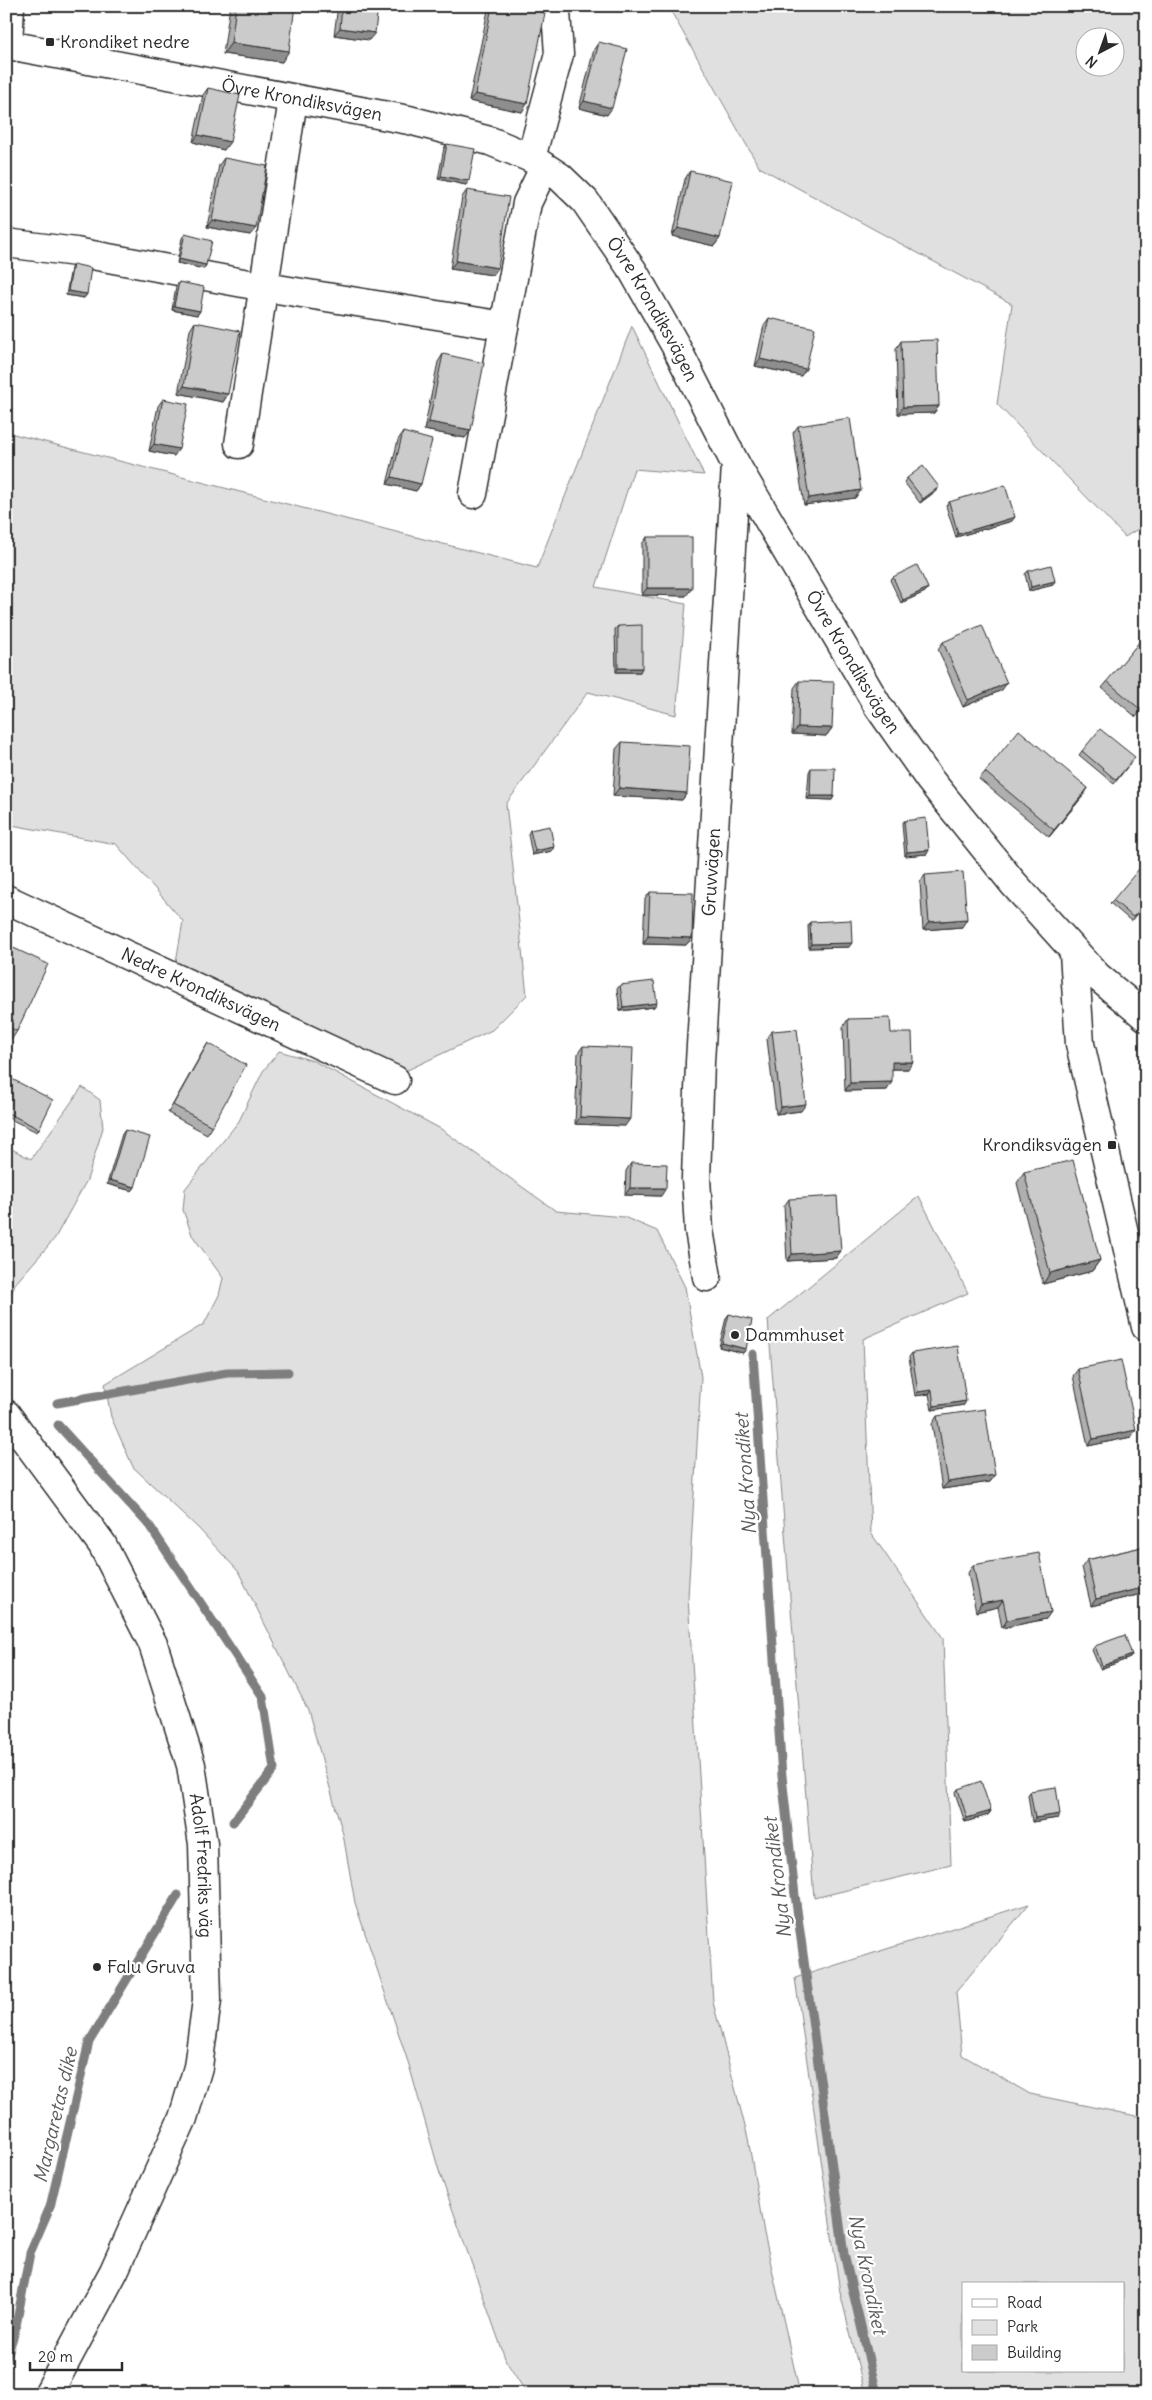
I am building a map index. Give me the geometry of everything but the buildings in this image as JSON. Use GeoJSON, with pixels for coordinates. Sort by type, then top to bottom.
{"type":"FeatureCollection","features":[{"type":"Feature","properties":{"kind":"street","name":"Övre Krondiksvägen"},"geometry":{"type":"LineString","coordinates":[[10,6],[7,47],[409,120],[490,142],[538,163],[560,177],[585,201],[607,231],[674,343],[736,465],[878,706],[968,829],[1074,953],[1097,976],[1146,1017]]}},
{"type":"Feature","properties":{"kind":"street"},"geometry":{"type":"LineString","coordinates":[[473,494],[528,203],[538,163],[559,54],[556,12],[551,6]]}},
{"type":"Feature","properties":{"kind":"street"},"geometry":{"type":"LineString","coordinates":[[239,444],[265,287],[267,259],[292,100]]}},
{"type":"Feature","properties":{"kind":"street"},"geometry":{"type":"LineString","coordinates":[[6,243],[131,262],[265,287],[504,326]]}},
{"type":"Feature","properties":{"kind":"street","name":"Gruvvägen"},"geometry":{"type":"LineString","coordinates":[[707,1277],[699,1230],[696,1178],[701,1052],[736,465]]}},
{"type":"Feature","properties":{"kind":"street","name":"Nedre Krondiksvägen"},"geometry":{"type":"LineString","coordinates":[[6,899],[395,1080]]}},
{"type":"Feature","properties":{"kind":"street"},"geometry":{"type":"LineString","coordinates":[[1074,953],[1080,1044],[1133,1282],[1146,1327]]}},
{"type":"Feature","properties":{"kind":"street","name":"Adolf Fredriks väg"},"geometry":{"type":"LineString","coordinates":[[6,1414],[102,1544],[152,1644],[191,1765],[203,1844],[207,2000],[195,2075],[183,2118],[114,2271],[48,2394]]}},
{"type":"Feature","properties":{"kind":"green space"},"geometry":{"type":"Polygon","coordinates":[[[668,6],[1146,6],[1146,524],[1125,537],[997,404],[1012,304],[759,167],[668,6]]]}},
{"type":"Feature","properties":{"kind":"green space"},"geometry":{"type":"Polygon","coordinates":[[[632,326],[704,475],[634,469],[596,587],[686,604],[676,715],[588,692],[506,804],[527,995],[492,1030],[395,1076],[176,962],[183,921],[116,844],[6,824],[6,432],[537,568],[632,326]]]}},
{"type":"Feature","properties":{"kind":"green space"},"geometry":{"type":"Polygon","coordinates":[[[279,1051],[314,1061],[441,1129],[556,1211],[624,1217],[657,1231],[685,1287],[701,1377],[688,1597],[713,2002],[748,2138],[764,2233],[800,2394],[527,2394],[506,2361],[439,2171],[409,2065],[355,1903],[343,1834],[308,1710],[238,1571],[198,1528],[133,1467],[111,1417],[105,1384],[204,1324],[219,1295],[223,1278],[192,1235],[183,1210],[185,1189],[239,1121],[263,1071],[279,1051]]]}},
{"type":"Feature","properties":{"kind":"green space"},"geometry":{"type":"Polygon","coordinates":[[[82,1087],[100,1100],[103,1128],[87,1180],[55,1238],[15,1284],[6,1309],[6,1146],[31,1159],[82,1087]]]}},
{"type":"Feature","properties":{"kind":"green space"},"geometry":{"type":"Polygon","coordinates":[[[919,1196],[968,1293],[863,1339],[871,1533],[943,1638],[951,1865],[814,1898],[768,1320],[919,1196]]]}},
{"type":"Feature","properties":{"kind":"green space"},"geometry":{"type":"Polygon","coordinates":[[[1029,1904],[956,1992],[962,2055],[1030,2094],[1146,2118],[1146,2394],[865,2394],[840,2292],[795,1978],[1029,1904]]]}},
{"type":"Feature","properties":{"kind":"waterway","name":"Nya Krondiket"},"geometry":{"type":"LineString","coordinates":[[753,1354],[782,1776],[795,1895],[844,2254],[877,2394]]}},
{"type":"Feature","properties":{"kind":"waterway"},"geometry":{"type":"LineString","coordinates":[[57,1403],[227,1373],[288,1372]]}},
{"type":"Feature","properties":{"kind":"waterway"},"geometry":{"type":"LineString","coordinates":[[58,1425],[149,1525],[263,1697],[274,1769],[233,1822]]}},
{"type":"Feature","properties":{"kind":"waterway","name":"Margaretas dike"},"geometry":{"type":"LineString","coordinates":[[6,2359],[15,2331],[30,2253],[50,2207],[89,2042],[178,1895]]}},
{"type":"Feature","properties":{"kind":"place","name":"Krondiket nedre"},"geometry":{"type":"Point","coordinates":[50,42]}},
{"type":"Feature","properties":{"kind":"place","name":"Krondiksvägen"},"geometry":{"type":"Point","coordinates":[1112,1145]}},
{"type":"Feature","properties":{"kind":"place","name":"Dammhuset"},"geometry":{"type":"Point","coordinates":[735,1335]}},
{"type":"Feature","properties":{"kind":"place","name":"Falu Gruva"},"geometry":{"type":"Point","coordinates":[97,1967]}}]}
